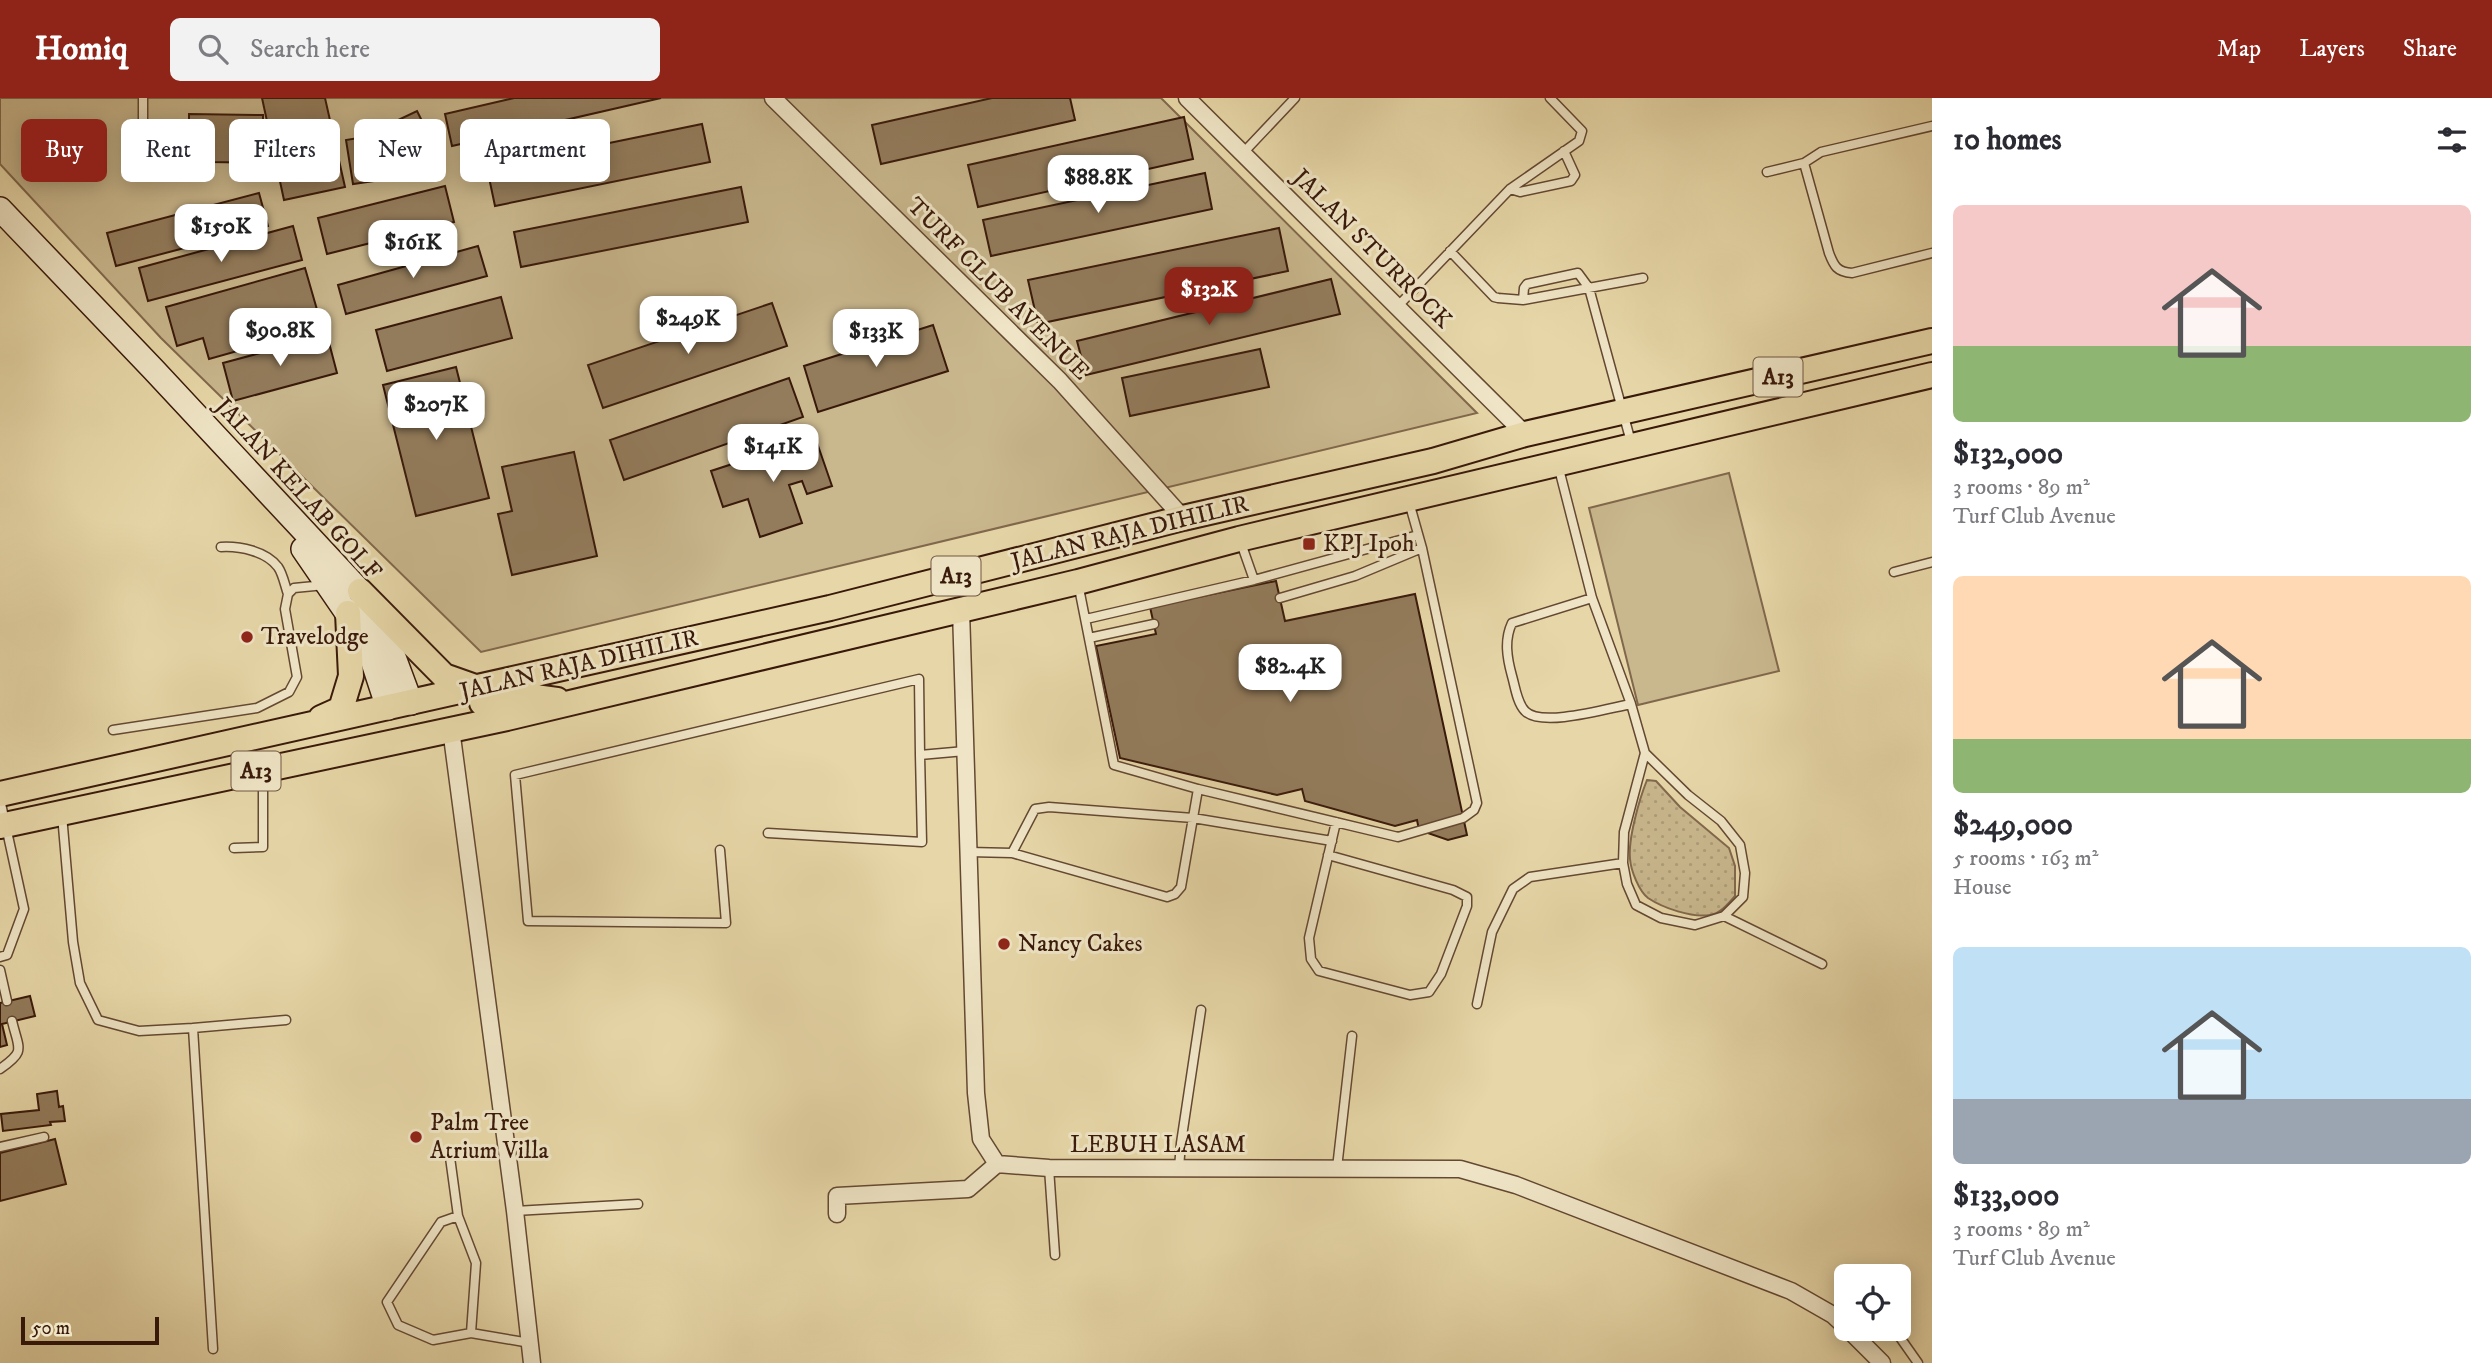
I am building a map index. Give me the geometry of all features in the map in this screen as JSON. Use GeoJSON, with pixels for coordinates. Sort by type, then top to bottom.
{"type":"FeatureCollection","features":[{"type":"Feature","properties":{"kind":"main road","name":"JALAN RAJA DIHILIR"},"geometry":{"type":"LineString","coordinates":[[0,797],[304,726],[400,709],[478,688],[830,608],[1183,518],[1433,460],[1525,434],[1932,341]]}},
{"type":"Feature","properties":{"kind":"main road","name":"JALAN RAJA DIHILIR"},"geometry":{"type":"LineString","coordinates":[[3,825],[573,702],[1078,582],[1239,539],[1932,375]]}},
{"type":"Feature","properties":{"kind":"main road"},"geometry":{"type":"LineString","coordinates":[[1248,503],[1377,489],[1408,499]]}},
{"type":"Feature","properties":{"kind":"main road"},"geometry":{"type":"LineString","coordinates":[[347,593],[444,676],[478,688]]}},
{"type":"Feature","properties":{"kind":"main road"},"geometry":{"type":"LineString","coordinates":[[304,726],[341,709],[351,676],[347,593]]}},
{"type":"Feature","properties":{"kind":"main road"},"geometry":{"type":"LineString","coordinates":[[275,767],[303,750],[382,733],[400,709],[411,720],[505,698],[527,696],[573,702]]}},
{"type":"Feature","properties":{"kind":"street","name":"TURF CLUB AVENUE"},"geometry":{"type":"LineString","coordinates":[[773,98],[1060,382],[1183,518]]}},
{"type":"Feature","properties":{"kind":"street","name":"JALAN STURROCK"},"geometry":{"type":"LineString","coordinates":[[1186,98],[1525,434]]}},
{"type":"Feature","properties":{"kind":"street","name":"JALAN KELAB GOLF"},"geometry":{"type":"LineString","coordinates":[[0,209],[153,369],[347,593]]}},
{"type":"Feature","properties":{"kind":"street","name":"JALAN KELAB GOLF"},"geometry":{"type":"LineString","coordinates":[[0,224],[347,593]]}},
{"type":"Feature","properties":{"kind":"street"},"geometry":{"type":"LineString","coordinates":[[347,593],[366,641],[400,709]]}},
{"type":"Feature","properties":{"kind":"street"},"geometry":{"type":"LineString","coordinates":[[837,1214],[837,1196],[968,1189],[997,1164],[981,1139],[979,1116],[961,610]]}},
{"type":"Feature","properties":{"kind":"street"},"geometry":{"type":"LineString","coordinates":[[451,729],[515,1211],[531,1363]]}},
{"type":"Feature","properties":{"kind":"street","name":"LEBUH LASAM"},"geometry":{"type":"LineString","coordinates":[[997,1164],[1049,1168],[1460,1169],[1516,1185],[1791,1292],[1834,1316]]}},
{"type":"Feature","properties":{"kind":"street","name":"LEBUH LASAM"},"geometry":{"type":"LineString","coordinates":[[1860,1341],[1882,1363]]}},
{"type":"Feature","properties":{"kind":"lane"},"geometry":{"type":"LineString","coordinates":[[143,98],[143,119]]}},
{"type":"Feature","properties":{"kind":"lane"},"geometry":{"type":"LineString","coordinates":[[1243,153],[1295,98]]}},
{"type":"Feature","properties":{"kind":"lane"},"geometry":{"type":"LineString","coordinates":[[1398,306],[1510,189],[1579,141],[1582,131],[1550,98]]}},
{"type":"Feature","properties":{"kind":"lane"},"geometry":{"type":"LineString","coordinates":[[1767,172],[1804,163],[1822,152],[1932,126]]}},
{"type":"Feature","properties":{"kind":"lane"},"geometry":{"type":"LineString","coordinates":[[1510,189],[1520,192],[1571,181],[1575,175],[1564,151]]}},
{"type":"Feature","properties":{"kind":"lane"},"geometry":{"type":"LineString","coordinates":[[1804,163],[1829,253],[1835,267],[1842,272],[1852,273],[1932,253]]}},
{"type":"Feature","properties":{"kind":"lane"},"geometry":{"type":"LineString","coordinates":[[1450,251],[1494,297],[1523,300],[1643,278]]}},
{"type":"Feature","properties":{"kind":"lane"},"geometry":{"type":"LineString","coordinates":[[1523,300],[1527,284],[1578,273],[1589,288],[1632,445]]}},
{"type":"Feature","properties":{"kind":"lane"},"geometry":{"type":"LineString","coordinates":[[1557,463],[1592,598],[1631,704],[1645,753],[1688,795],[1721,821],[1740,845],[1745,873],[1743,897],[1724,916],[1695,925],[1661,918],[1636,905],[1627,884],[1623,863],[1624,832],[1645,753]]}},
{"type":"Feature","properties":{"kind":"lane"},"geometry":{"type":"LineString","coordinates":[[1078,582],[1114,765],[1198,789],[1398,837],[1463,818],[1474,810],[1476,803],[1422,548],[1408,499]]}},
{"type":"Feature","properties":{"kind":"lane"},"geometry":{"type":"LineString","coordinates":[[1086,619],[1254,580],[1419,535]]}},
{"type":"Feature","properties":{"kind":"lane"},"geometry":{"type":"LineString","coordinates":[[1239,539],[1254,580]]}},
{"type":"Feature","properties":{"kind":"lane"},"geometry":{"type":"LineString","coordinates":[[113,730],[257,708],[289,692],[297,677],[285,609],[288,594],[278,567],[263,556],[239,546],[221,547]]}},
{"type":"Feature","properties":{"kind":"lane"},"geometry":{"type":"LineString","coordinates":[[1280,598],[1355,576],[1422,548]]}},
{"type":"Feature","properties":{"kind":"lane"},"geometry":{"type":"LineString","coordinates":[[1894,572],[1932,562]]}},
{"type":"Feature","properties":{"kind":"lane"},"geometry":{"type":"LineString","coordinates":[[288,594],[294,588],[300,587],[347,593]]}},
{"type":"Feature","properties":{"kind":"lane"},"geometry":{"type":"LineString","coordinates":[[1592,598],[1512,623],[1507,634],[1508,662],[1518,697],[1525,712],[1541,719],[1631,704]]}},
{"type":"Feature","properties":{"kind":"lane"},"geometry":{"type":"LineString","coordinates":[[1089,638],[1154,624]]}},
{"type":"Feature","properties":{"kind":"lane"},"geometry":{"type":"LineString","coordinates":[[720,850],[726,923],[528,921],[515,775],[919,679],[922,842],[768,833]]}},
{"type":"Feature","properties":{"kind":"lane"},"geometry":{"type":"LineString","coordinates":[[920,755],[965,751]]}},
{"type":"Feature","properties":{"kind":"lane"},"geometry":{"type":"LineString","coordinates":[[234,848],[263,847],[275,767]]}},
{"type":"Feature","properties":{"kind":"lane"},"geometry":{"type":"LineString","coordinates":[[969,852],[1012,853],[1167,897],[1175,894],[1181,887],[1198,789]]}},
{"type":"Feature","properties":{"kind":"lane"},"geometry":{"type":"LineString","coordinates":[[0,797],[3,825],[24,909],[7,955],[0,957]]}},
{"type":"Feature","properties":{"kind":"lane"},"geometry":{"type":"LineString","coordinates":[[1012,853],[1035,810],[1049,807],[1193,818],[1332,841]]}},
{"type":"Feature","properties":{"kind":"lane"},"geometry":{"type":"LineString","coordinates":[[61,812],[73,942],[80,983],[98,1020],[139,1031],[286,1020]]}},
{"type":"Feature","properties":{"kind":"lane"},"geometry":{"type":"LineString","coordinates":[[1328,855],[1453,890],[1467,897],[1467,906],[1441,974],[1429,992],[1410,995],[1319,971],[1311,959],[1309,938],[1328,855],[1332,841],[1336,822]]}},
{"type":"Feature","properties":{"kind":"lane"},"geometry":{"type":"LineString","coordinates":[[1477,1004],[1492,932],[1513,889],[1530,877],[1623,863]]}},
{"type":"Feature","properties":{"kind":"lane"},"geometry":{"type":"LineString","coordinates":[[1724,916],[1822,964]]}},
{"type":"Feature","properties":{"kind":"lane"},"geometry":{"type":"LineString","coordinates":[[0,970],[7,1001]]}},
{"type":"Feature","properties":{"kind":"lane"},"geometry":{"type":"LineString","coordinates":[[1179,1168],[1201,1010]]}},
{"type":"Feature","properties":{"kind":"lane"},"geometry":{"type":"LineString","coordinates":[[0,1069],[15,1060],[19,1050],[12,1021]]}},
{"type":"Feature","properties":{"kind":"lane"},"geometry":{"type":"LineString","coordinates":[[193,1028],[213,1349]]}},
{"type":"Feature","properties":{"kind":"lane"},"geometry":{"type":"LineString","coordinates":[[1337,1168],[1352,1036]]}},
{"type":"Feature","properties":{"kind":"lane"},"geometry":{"type":"LineString","coordinates":[[0,1147],[44,1137]]}},
{"type":"Feature","properties":{"kind":"lane"},"geometry":{"type":"LineString","coordinates":[[449,1150],[458,1216],[476,1262],[471,1333]]}},
{"type":"Feature","properties":{"kind":"lane"},"geometry":{"type":"LineString","coordinates":[[1049,1168],[1055,1255]]}},
{"type":"Feature","properties":{"kind":"lane"},"geometry":{"type":"LineString","coordinates":[[515,1211],[638,1204]]}},
{"type":"Feature","properties":{"kind":"lane"},"geometry":{"type":"LineString","coordinates":[[458,1216],[440,1222],[387,1302],[398,1325],[432,1340],[471,1333],[530,1343]]}},
{"type":"Feature","properties":{"kind":"lane"},"geometry":{"type":"LineString","coordinates":[[1903,1341],[1918,1363]]}},
{"type":"Feature","properties":{"kind":"shaded area"},"geometry":{"type":"Polygon","coordinates":[[[0,98],[1161,98],[1477,413],[481,652],[161,338],[0,164],[0,98]]]}},
{"type":"Feature","properties":{"kind":"shaded area"},"geometry":{"type":"Polygon","coordinates":[[[1729,473],[1779,671],[1638,705],[1589,508],[1729,473]]]}},
{"type":"Feature","properties":{"kind":"shaded area"},"geometry":{"type":"Polygon","coordinates":[[[1647,780],[1656,781],[1680,807],[1729,848],[1735,866],[1735,896],[1717,913],[1703,916],[1669,909],[1648,898],[1639,886],[1632,869],[1630,851],[1635,820],[1647,780]]]}},
{"type":"Feature","properties":{"kind":"building"},"geometry":{"type":"Polygon","coordinates":[[[262,98],[325,98],[330,119],[267,119],[262,98]]]}},
{"type":"Feature","properties":{"kind":"building"},"geometry":{"type":"Polygon","coordinates":[[[514,98],[661,98],[570,119],[460,119],[460,144],[452,146],[445,114],[514,98]]]}},
{"type":"Feature","properties":{"kind":"building"},"geometry":{"type":"Polygon","coordinates":[[[992,98],[1070,98],[1075,120],[881,164],[872,125],[992,98]]]}},
{"type":"Feature","properties":{"kind":"building"},"geometry":{"type":"Polygon","coordinates":[[[417,111],[421,119],[400,119],[417,111]]]}},
{"type":"Feature","properties":{"kind":"building"},"geometry":{"type":"Polygon","coordinates":[[[189,114],[263,115],[263,119],[229,119],[229,162],[215,162],[215,119],[189,119],[189,114]]]}},
{"type":"Feature","properties":{"kind":"building"},"geometry":{"type":"Polygon","coordinates":[[[1184,117],[1193,159],[978,207],[968,165],[1184,117]]]}},
{"type":"Feature","properties":{"kind":"building"},"geometry":{"type":"Polygon","coordinates":[[[702,124],[710,162],[495,206],[490,182],[610,182],[610,143],[702,124]]]}},
{"type":"Feature","properties":{"kind":"building"},"geometry":{"type":"Polygon","coordinates":[[[354,139],[354,182],[367,182],[353,184],[346,140],[354,139]]]}},
{"type":"Feature","properties":{"kind":"building"},"geometry":{"type":"Polygon","coordinates":[[[340,165],[345,187],[284,200],[280,182],[340,182],[340,165]]]}},
{"type":"Feature","properties":{"kind":"building"},"geometry":{"type":"Polygon","coordinates":[[[1205,173],[1212,209],[991,256],[983,220],[1205,173]]]}},
{"type":"Feature","properties":{"kind":"building"},"geometry":{"type":"Polygon","coordinates":[[[445,186],[454,222],[327,254],[318,218],[445,186]]]}},
{"type":"Feature","properties":{"kind":"building"},"geometry":{"type":"Polygon","coordinates":[[[741,187],[748,222],[521,267],[514,232],[741,187]]]}},
{"type":"Feature","properties":{"kind":"building"},"geometry":{"type":"Polygon","coordinates":[[[259,193],[268,226],[116,266],[107,233],[259,193]]]}},
{"type":"Feature","properties":{"kind":"building"},"geometry":{"type":"Polygon","coordinates":[[[293,226],[302,260],[148,301],[139,268],[293,226]]]}},
{"type":"Feature","properties":{"kind":"building"},"geometry":{"type":"Polygon","coordinates":[[[1279,228],[1288,271],[1038,324],[1028,280],[1279,228]]]}},
{"type":"Feature","properties":{"kind":"building"},"geometry":{"type":"Polygon","coordinates":[[[478,246],[487,276],[346,314],[338,285],[478,246]]]}},
{"type":"Feature","properties":{"kind":"building"},"geometry":{"type":"Polygon","coordinates":[[[305,268],[322,327],[209,359],[203,338],[177,346],[166,307],[305,268]]]}},
{"type":"Feature","properties":{"kind":"building"},"geometry":{"type":"Polygon","coordinates":[[[1331,279],[1340,314],[1086,375],[1077,341],[1331,279]]]}},
{"type":"Feature","properties":{"kind":"building"},"geometry":{"type":"Polygon","coordinates":[[[501,297],[512,338],[387,371],[376,330],[501,297]]]}},
{"type":"Feature","properties":{"kind":"building"},"geometry":{"type":"Polygon","coordinates":[[[772,303],[787,346],[603,408],[588,365],[772,303]]]}},
{"type":"Feature","properties":{"kind":"building"},"geometry":{"type":"Polygon","coordinates":[[[933,325],[948,371],[818,412],[804,366],[933,325]]]}},
{"type":"Feature","properties":{"kind":"building"},"geometry":{"type":"Polygon","coordinates":[[[327,335],[337,373],[233,401],[223,363],[327,335]]]}},
{"type":"Feature","properties":{"kind":"building"},"geometry":{"type":"Polygon","coordinates":[[[1260,349],[1269,387],[1130,416],[1122,378],[1260,349]]]}},
{"type":"Feature","properties":{"kind":"building"},"geometry":{"type":"Polygon","coordinates":[[[456,367],[489,498],[416,516],[383,385],[456,367]]]}},
{"type":"Feature","properties":{"kind":"building"},"geometry":{"type":"Polygon","coordinates":[[[789,378],[803,417],[624,480],[610,440],[789,378]]]}},
{"type":"Feature","properties":{"kind":"building"},"geometry":{"type":"Polygon","coordinates":[[[815,437],[832,486],[807,494],[802,481],[789,485],[802,523],[760,537],[748,499],[723,507],[711,471],[815,437]]]}},
{"type":"Feature","properties":{"kind":"building"},"geometry":{"type":"Polygon","coordinates":[[[574,452],[597,556],[512,575],[498,514],[512,511],[502,467],[574,452]]]}},
{"type":"Feature","properties":{"kind":"building"},"geometry":{"type":"Polygon","coordinates":[[[1276,581],[1285,621],[1415,594],[1467,835],[1448,840],[1419,830],[1417,820],[1395,826],[1305,801],[1302,789],[1277,795],[1120,758],[1096,646],[1156,634],[1150,607],[1276,581]]]}},
{"type":"Feature","properties":{"kind":"building"},"geometry":{"type":"Polygon","coordinates":[[[30,996],[35,1016],[2,1024],[7,1045],[0,1047],[0,1003],[30,996]]]}},
{"type":"Feature","properties":{"kind":"building"},"geometry":{"type":"Polygon","coordinates":[[[57,1091],[59,1107],[63,1106],[65,1121],[3,1131],[1,1114],[39,1110],[37,1094],[57,1091]]]}},
{"type":"Feature","properties":{"kind":"building"},"geometry":{"type":"Polygon","coordinates":[[[55,1139],[66,1184],[0,1201],[0,1153],[55,1139]]]}},
{"type":"Feature","properties":{"kind":"place","name":"KPJ Ipoh"},"geometry":{"type":"Point","coordinates":[1309,544]}},
{"type":"Feature","properties":{"kind":"place","name":"Travelodge"},"geometry":{"type":"Point","coordinates":[247,637]}},
{"type":"Feature","properties":{"kind":"place","name":"Nancy Cakes"},"geometry":{"type":"Point","coordinates":[1004,944]}},
{"type":"Feature","properties":{"kind":"place","name":"Palm Tree Atrium Villa"},"geometry":{"type":"Point","coordinates":[416,1137]}}]}
